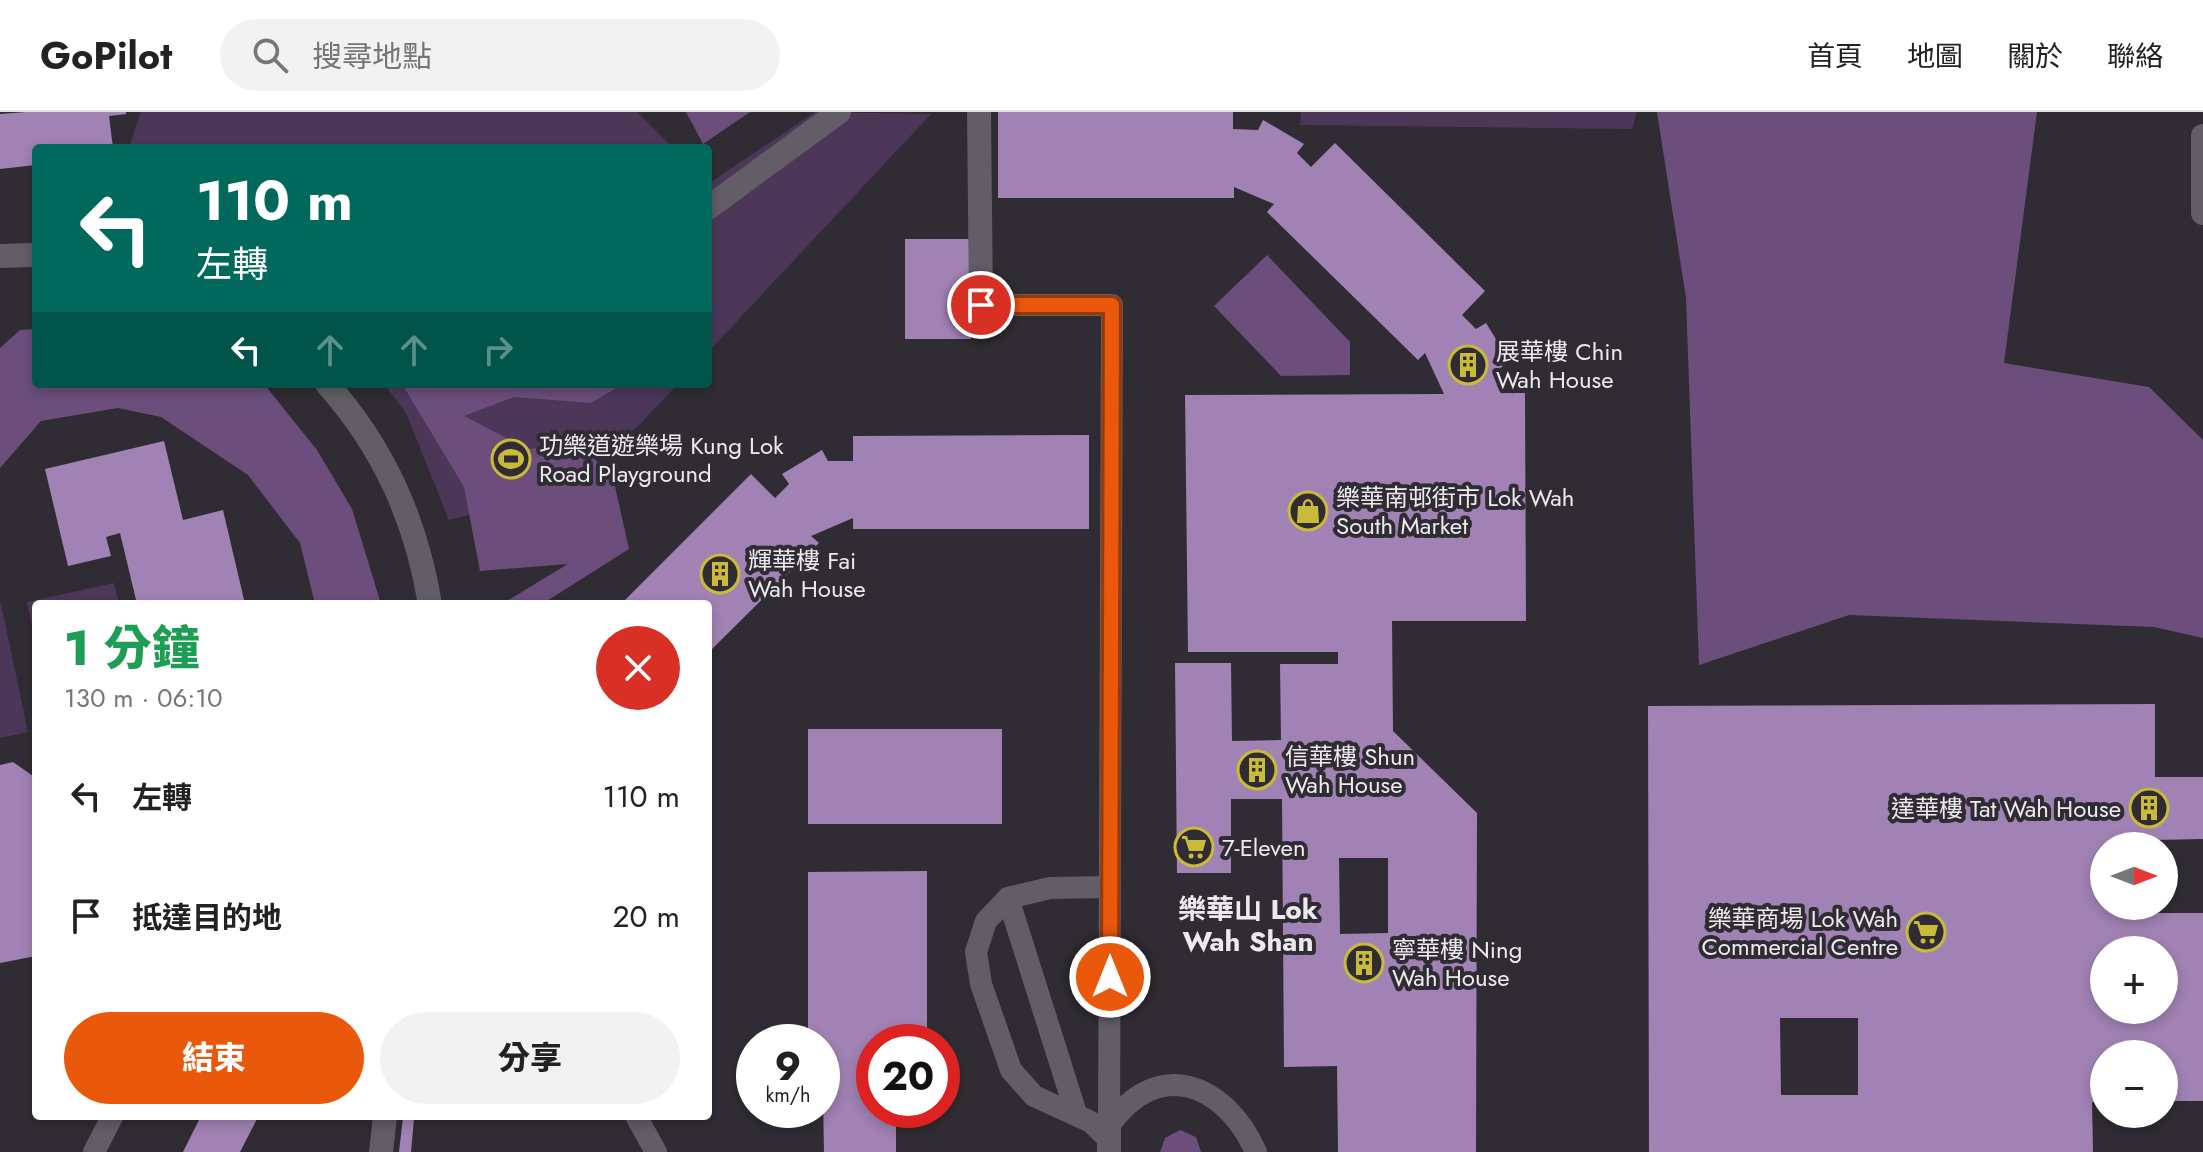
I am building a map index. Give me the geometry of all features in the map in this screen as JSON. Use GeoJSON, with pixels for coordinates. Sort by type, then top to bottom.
{"type":"FeatureCollection","features":[{"type":"Feature","properties":{"kind":"street"},"geometry":{"type":"LineString","coordinates":[[712,205],[839,112]]}},
{"type":"Feature","properties":{"kind":"street"},"geometry":{"type":"LineString","coordinates":[[979,112],[981,305]]}},
{"type":"Feature","properties":{"kind":"street"},"geometry":{"type":"LineString","coordinates":[[2203,136],[2203,213]]}},
{"type":"Feature","properties":{"kind":"street"},"geometry":{"type":"LineString","coordinates":[[0,256],[32,255]]}},
{"type":"Feature","properties":{"kind":"street"},"geometry":{"type":"LineString","coordinates":[[330,388],[366,433],[401,498],[421,557],[429,600]]}},
{"type":"Feature","properties":{"kind":"street"},"geometry":{"type":"LineString","coordinates":[[381,1152],[385,1120]]}},
{"type":"Feature","properties":{"kind":"lane"},"geometry":{"type":"LineString","coordinates":[[981,305],[1112,305],[1109,1139]]}},
{"type":"Feature","properties":{"kind":"lane"},"geometry":{"type":"LineString","coordinates":[[1109,1139],[1076,1113],[1034,1096],[1011,1070],[981,984],[976,952],[986,921],[1008,898],[1050,888],[1110,887]]}},
{"type":"Feature","properties":{"kind":"lane"},"geometry":{"type":"LineString","coordinates":[[1008,898],[1076,1113]]}},
{"type":"Feature","properties":{"kind":"lane"},"geometry":{"type":"LineString","coordinates":[[1109,1139],[1122,1108],[1141,1094],[1163,1087],[1186,1086],[1208,1093],[1227,1106],[1252,1148]]}},
{"type":"Feature","properties":{"kind":"lane"},"geometry":{"type":"LineString","coordinates":[[94,1152],[110,1120]]}},
{"type":"Feature","properties":{"kind":"lane"},"geometry":{"type":"LineString","coordinates":[[638,1120],[656,1152]]}},
{"type":"Feature","properties":{"kind":"shaded area"},"geometry":{"type":"Polygon","coordinates":[[[141,112],[637,112],[669,144],[130,144],[141,112]]]}},
{"type":"Feature","properties":{"kind":"shaded area"},"geometry":{"type":"Polygon","coordinates":[[[686,112],[750,112],[703,144],[686,112]]]}},
{"type":"Feature","properties":{"kind":"shaded area"},"geometry":{"type":"Polygon","coordinates":[[[815,112],[931,114],[712,348],[712,181],[815,112]]]}},
{"type":"Feature","properties":{"kind":"shaded area"},"geometry":{"type":"Polygon","coordinates":[[[1301,112],[1637,112],[1632,129],[1300,125],[1301,112]]]}},
{"type":"Feature","properties":{"kind":"shaded area"},"geometry":{"type":"Polygon","coordinates":[[[1657,112],[2037,112],[2004,363],[2149,387],[2203,440],[2203,638],[2154,627],[1849,615],[1699,665],[1686,298],[1657,112]]]}},
{"type":"Feature","properties":{"kind":"shaded area"},"geometry":{"type":"Polygon","coordinates":[[[1267,255],[1350,342],[1350,375],[1281,376],[1214,306],[1267,255]]]}},
{"type":"Feature","properties":{"kind":"shaded area"},"geometry":{"type":"Polygon","coordinates":[[[32,329],[32,388],[267,388],[317,450],[352,509],[380,600],[314,600],[300,543],[248,475],[161,417],[118,408],[41,421],[0,468],[0,348],[20,330],[32,329]]]}},
{"type":"Feature","properties":{"kind":"shaded area","name":"功樂道遊樂場 Kung Lok Road Playground"},"geometry":{"type":"Polygon","coordinates":[[[387,388],[674,388],[639,425],[556,493],[449,520],[406,413],[387,388]]]}},
{"type":"Feature","properties":{"kind":"shaded area"},"geometry":{"type":"Polygon","coordinates":[[[404,388],[616,388],[591,403],[514,397],[464,416],[528,449],[582,444],[614,482],[629,549],[548,600],[509,600],[568,564],[480,571],[464,487],[404,388]]]}},
{"type":"Feature","properties":{"kind":"shaded area"},"geometry":{"type":"Polygon","coordinates":[[[114,583],[118,600],[36,600],[114,583]]]}},
{"type":"Feature","properties":{"kind":"shaded area"},"geometry":{"type":"Polygon","coordinates":[[[0,599],[28,732],[0,738],[0,599]]]}},
{"type":"Feature","properties":{"kind":"shaded area"},"geometry":{"type":"Polygon","coordinates":[[[32,601],[32,626],[27,602],[32,601]]]}},
{"type":"Feature","properties":{"kind":"shaded area"},"geometry":{"type":"Polygon","coordinates":[[[1180,1130],[1196,1137],[1201,1152],[1160,1152],[1165,1138],[1180,1130]]]}},
{"type":"Feature","properties":{"kind":"building"},"geometry":{"type":"Polygon","coordinates":[[[126,112],[109,116],[112,144],[32,144],[32,165],[0,169],[0,114],[126,112]]]}},
{"type":"Feature","properties":{"kind":"building"},"geometry":{"type":"Polygon","coordinates":[[[998,112],[1233,112],[1233,129],[1258,130],[1263,120],[1304,144],[1297,153],[1311,167],[1335,143],[1485,291],[1462,315],[1476,329],[1486,323],[1510,362],[1500,368],[1501,393],[1525,393],[1526,621],[1392,621],[1393,731],[1477,813],[1476,1152],[1338,1152],[1337,1066],[1284,1067],[1282,799],[1231,799],[1231,873],[1177,873],[1175,663],[1231,663],[1232,741],[1281,740],[1280,664],[1338,664],[1338,652],[1188,652],[1185,395],[1444,394],[1425,353],[1418,360],[1267,212],[1274,204],[1234,187],[1234,198],[998,198],[998,112]],[[1339,858],[1340,934],[1388,933],[1388,858],[1339,858]]]}},
{"type":"Feature","properties":{"kind":"building"},"geometry":{"type":"Polygon","coordinates":[[[905,239],[971,239],[971,339],[905,339],[905,239]]]}},
{"type":"Feature","properties":{"kind":"building","name":"輝華樓 Fai Wah House"},"geometry":{"type":"Polygon","coordinates":[[[1089,435],[1089,529],[853,529],[853,518],[811,536],[819,543],[712,649],[712,600],[625,600],[751,474],[775,498],[789,484],[782,474],[822,450],[828,461],[853,461],[853,436],[1089,435]]]}},
{"type":"Feature","properties":{"kind":"building"},"geometry":{"type":"Polygon","coordinates":[[[164,441],[183,520],[223,510],[244,600],[136,600],[120,533],[106,537],[111,556],[68,566],[45,469],[164,441]]]}},
{"type":"Feature","properties":{"kind":"building","name":"樂華商場 Lok Wah Commercial Centre"},"geometry":{"type":"Polygon","coordinates":[[[2155,704],[2155,777],[2203,777],[2203,839],[2178,840],[2178,832],[2090,832],[2090,920],[2178,920],[2178,913],[2203,913],[2203,1101],[2178,1101],[2178,1040],[2090,1040],[2093,1152],[1649,1152],[1648,706],[2155,704]],[[1780,1018],[1781,1095],[1858,1095],[1858,1018],[1780,1018]]]}},
{"type":"Feature","properties":{"kind":"building"},"geometry":{"type":"Polygon","coordinates":[[[808,729],[1002,729],[1002,824],[808,824],[808,729]]]}},
{"type":"Feature","properties":{"kind":"building"},"geometry":{"type":"Polygon","coordinates":[[[13,762],[32,775],[32,957],[0,963],[0,765],[13,762]]]}},
{"type":"Feature","properties":{"kind":"building"},"geometry":{"type":"Polygon","coordinates":[[[927,871],[927,1024],[856,1024],[856,1128],[896,1128],[896,1152],[824,1152],[824,1128],[840,1128],[840,1024],[808,1024],[808,872],[927,871]]]}},
{"type":"Feature","properties":{"kind":"building"},"geometry":{"type":"Polygon","coordinates":[[[199,1120],[256,1120],[240,1152],[183,1152],[199,1120]]]}},
{"type":"Feature","properties":{"kind":"building"},"geometry":{"type":"Polygon","coordinates":[[[403,1120],[414,1120],[411,1152],[399,1152],[403,1120]]]}},
{"type":"Feature","properties":{"kind":"place","name":"展華樓 Chin Wah House"},"geometry":{"type":"Point","coordinates":[1468,365]}},
{"type":"Feature","properties":{"kind":"place","name":"功樂道遊樂場 Kung Lok Road Playground"},"geometry":{"type":"Point","coordinates":[511,459]}},
{"type":"Feature","properties":{"kind":"place","name":"樂華南邨街市 Lok Wah South Market"},"geometry":{"type":"Point","coordinates":[1308,511]}},
{"type":"Feature","properties":{"kind":"place","name":"輝華樓 Fai Wah House"},"geometry":{"type":"Point","coordinates":[720,574]}},
{"type":"Feature","properties":{"kind":"place","name":"信華樓 Shun Wah House"},"geometry":{"type":"Point","coordinates":[1257,770]}},
{"type":"Feature","properties":{"kind":"place","name":"達華樓 Tat Wah House"},"geometry":{"type":"Point","coordinates":[2149,808]}},
{"type":"Feature","properties":{"kind":"place","name":"7-Eleven"},"geometry":{"type":"Point","coordinates":[1194,847]}},
{"type":"Feature","properties":{"kind":"place","name":"樂華商場 Lok Wah Commercial Centre"},"geometry":{"type":"Point","coordinates":[1926,932]}},
{"type":"Feature","properties":{"kind":"place","name":"寧華樓 Ning Wah House"},"geometry":{"type":"Point","coordinates":[1364,963]}},
{"type":"Feature","properties":{"kind":"district","name":"樂華山 Lok Wah Shan"},"geometry":{"type":"Point","coordinates":[1248,925]}},
{"type":"Feature","properties":{"kind":"route"},"geometry":{"type":"LineString","coordinates":[[981,305],[1112,305],[1110,977]]}}]}
